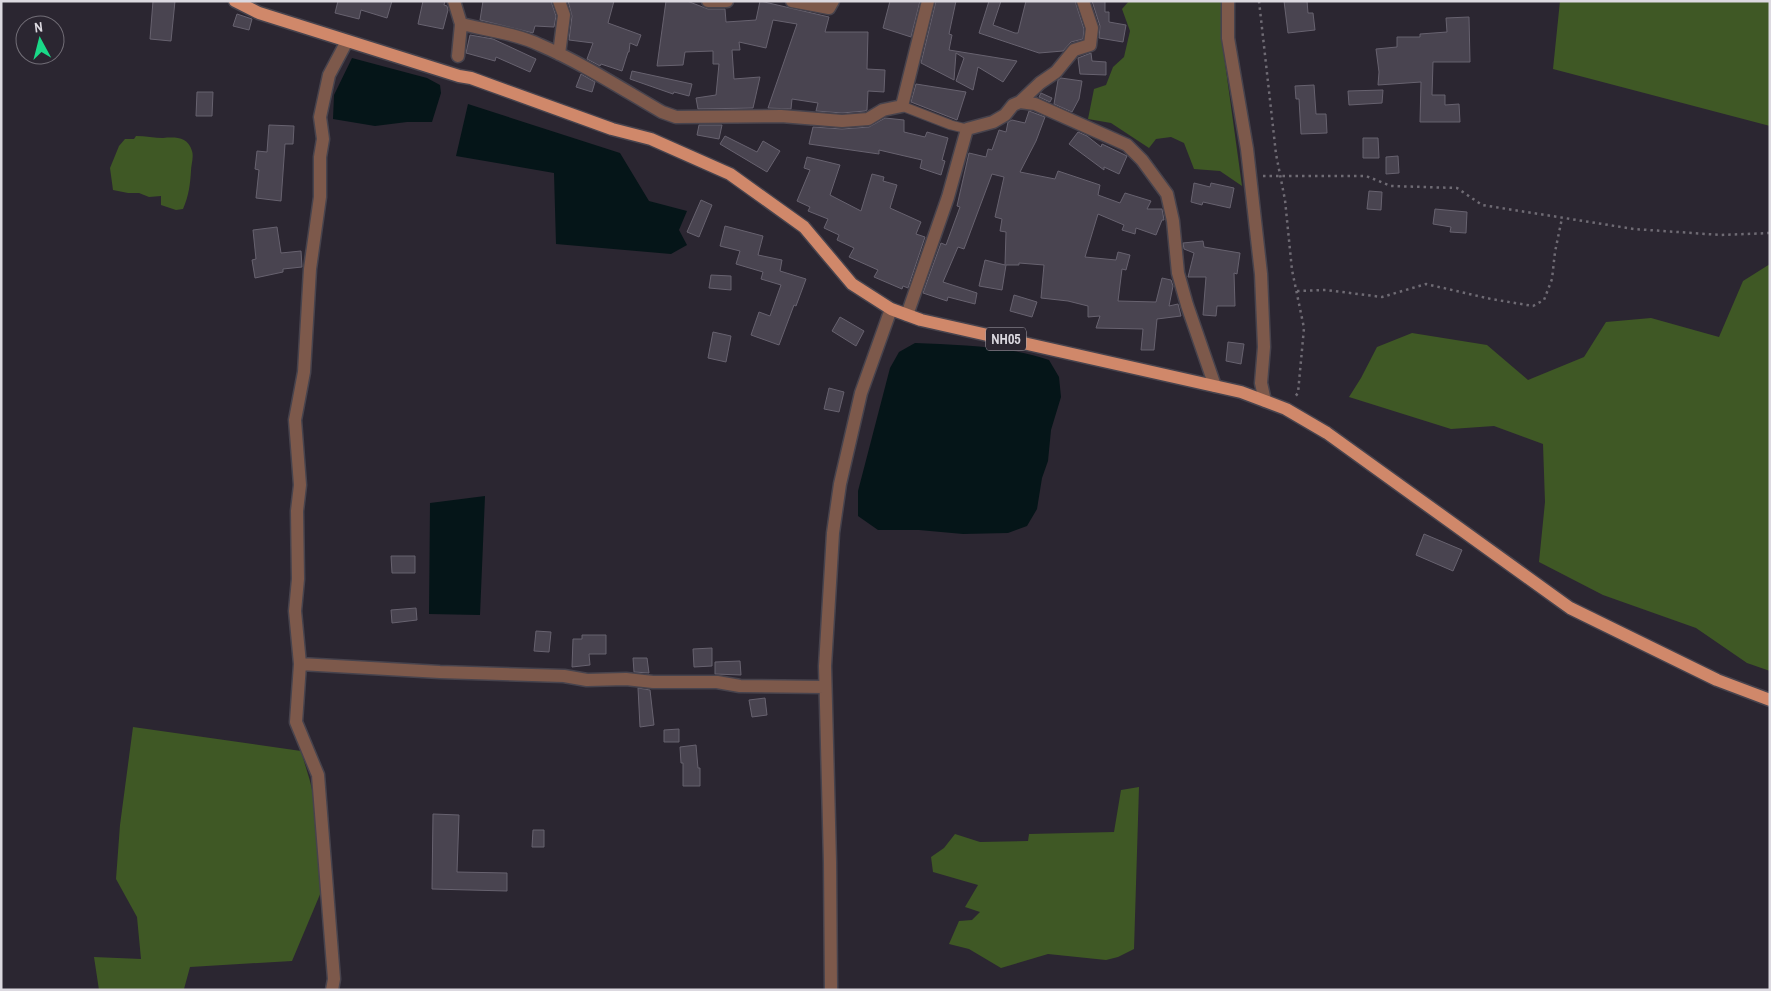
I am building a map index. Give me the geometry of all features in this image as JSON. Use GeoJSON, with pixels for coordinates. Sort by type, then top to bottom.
{"type":"FeatureCollection","features":[{"type":"Feature","properties":{"kind":"main road","name":"NH05"},"geometry":{"type":"LineString","coordinates":[[235,1],[259,13],[459,76],[471,78],[612,129],[651,138],[730,174],[804,228],[852,284],[891,309],[940,324],[1241,392],[1286,409],[1362,457],[1570,608],[1717,680],[1770,700]]}},
{"type":"Feature","properties":{"kind":"street"},"geometry":{"type":"LineString","coordinates":[[454,1],[462,24],[458,56]]}},
{"type":"Feature","properties":{"kind":"street"},"geometry":{"type":"LineString","coordinates":[[559,1],[564,15],[559,54]]}},
{"type":"Feature","properties":{"kind":"street"},"geometry":{"type":"LineString","coordinates":[[708,1],[728,1]]}},
{"type":"Feature","properties":{"kind":"street"},"geometry":{"type":"LineString","coordinates":[[792,1],[829,8],[833,1]]}},
{"type":"Feature","properties":{"kind":"street"},"geometry":{"type":"LineString","coordinates":[[462,24],[539,44],[662,112],[676,117],[781,116],[842,121],[868,119],[883,110],[902,106],[928,1]]}},
{"type":"Feature","properties":{"kind":"street"},"geometry":{"type":"LineString","coordinates":[[907,315],[948,197],[967,129],[993,122],[1006,115],[1013,106],[1056,72],[1074,50],[1090,44],[1092,28],[1083,1]]}},
{"type":"Feature","properties":{"kind":"street"},"geometry":{"type":"LineString","coordinates":[[1228,1],[1228,38],[1250,176],[1261,274],[1264,347],[1261,382],[1265,401]]}},
{"type":"Feature","properties":{"kind":"street"},"geometry":{"type":"LineString","coordinates":[[332,990],[334,979],[318,774],[296,722],[300,664],[295,611],[298,579],[297,511],[300,485],[295,420],[304,372],[310,269],[320,197],[320,156],[323,140],[320,117],[329,75],[347,41]]}},
{"type":"Feature","properties":{"kind":"street"},"geometry":{"type":"LineString","coordinates":[[1020,102],[1035,104],[1127,145],[1142,160],[1167,194],[1173,221],[1178,273],[1215,386]]}},
{"type":"Feature","properties":{"kind":"street"},"geometry":{"type":"LineString","coordinates":[[831,990],[830,862],[825,687],[826,625],[832,533],[840,484],[861,393],[891,309]]}},
{"type":"Feature","properties":{"kind":"street"},"geometry":{"type":"LineString","coordinates":[[300,664],[440,672],[564,676],[586,680],[626,679],[652,682],[717,682],[740,686],[825,687]]}},
{"type":"Feature","properties":{"kind":"lane"},"geometry":{"type":"LineString","coordinates":[[902,106],[951,125],[967,129]]}},
{"type":"Feature","properties":{"kind":"path"},"geometry":{"type":"LineString","coordinates":[[1259,1],[1276,154],[1289,236],[1292,270],[1304,328],[1298,393],[1286,409]]}},
{"type":"Feature","properties":{"kind":"path"},"geometry":{"type":"LineString","coordinates":[[1250,176],[1366,176],[1391,186],[1457,188],[1482,205],[1634,229],[1721,235],[1770,233]]}},
{"type":"Feature","properties":{"kind":"path"},"geometry":{"type":"LineString","coordinates":[[1297,291],[1326,290],[1382,297],[1426,284],[1491,299],[1533,306],[1544,300],[1552,279],[1562,218]]}},
{"type":"Feature","properties":{"kind":"green space"},"geometry":{"type":"Polygon","coordinates":[[[1129,1],[1221,1],[1222,41],[1242,186],[1220,171],[1194,169],[1184,143],[1171,137],[1156,139],[1149,148],[1111,123],[1088,119],[1094,89],[1106,85],[1113,67],[1124,57],[1130,31],[1122,9],[1129,1]]]}},
{"type":"Feature","properties":{"kind":"green space"},"geometry":{"type":"Polygon","coordinates":[[[1560,1],[1770,1],[1770,126],[1553,69],[1560,1]]]}},
{"type":"Feature","properties":{"kind":"green space"},"geometry":{"type":"Polygon","coordinates":[[[136,136],[177,138],[184,140],[190,146],[193,156],[188,195],[183,209],[176,210],[161,205],[161,196],[149,197],[139,193],[113,190],[110,168],[119,146],[125,139],[134,139],[136,136]]]}},
{"type":"Feature","properties":{"kind":"green space"},"geometry":{"type":"Polygon","coordinates":[[[1770,264],[1770,671],[1747,663],[1696,628],[1603,595],[1539,562],[1545,502],[1543,444],[1494,426],[1451,429],[1349,397],[1377,347],[1412,333],[1487,345],[1528,380],[1584,357],[1606,322],[1651,318],[1719,337],[1743,281],[1770,264]]]}},
{"type":"Feature","properties":{"kind":"green space"},"geometry":{"type":"Polygon","coordinates":[[[133,727],[301,751],[320,826],[321,892],[292,961],[190,967],[184,989],[99,990],[94,957],[141,959],[137,917],[116,879],[120,825],[133,727]]]}},
{"type":"Feature","properties":{"kind":"green space"},"geometry":{"type":"Polygon","coordinates":[[[1139,787],[1134,949],[1118,957],[1106,960],[1048,954],[1001,968],[969,949],[949,944],[959,921],[972,920],[980,912],[965,907],[978,885],[933,872],[931,857],[944,848],[955,834],[980,842],[1028,841],[1029,834],[1114,832],[1121,790],[1139,787]]]}},
{"type":"Feature","properties":{"kind":"shaded area"},"geometry":{"type":"Polygon","coordinates":[[[352,58],[427,78],[440,85],[441,93],[432,122],[407,122],[375,126],[333,119],[334,95],[352,58]]]}},
{"type":"Feature","properties":{"kind":"shaded area"},"geometry":{"type":"Polygon","coordinates":[[[468,104],[620,153],[649,201],[687,211],[679,230],[687,245],[671,254],[556,244],[554,173],[456,156],[468,104]]]}},
{"type":"Feature","properties":{"kind":"shaded area"},"geometry":{"type":"Polygon","coordinates":[[[915,343],[1001,349],[1034,355],[1049,360],[1059,377],[1061,397],[1051,430],[1048,461],[1042,478],[1037,509],[1027,526],[1008,533],[963,534],[919,530],[878,530],[858,516],[858,491],[890,368],[899,352],[915,343]]]}},
{"type":"Feature","properties":{"kind":"shaded area"},"geometry":{"type":"Polygon","coordinates":[[[485,496],[480,615],[429,614],[430,503],[485,496]]]}},
{"type":"Feature","properties":{"kind":"building"},"geometry":{"type":"Polygon","coordinates":[[[153,1],[175,1],[171,41],[150,39],[153,1]]]}},
{"type":"Feature","properties":{"kind":"building"},"geometry":{"type":"Polygon","coordinates":[[[338,1],[392,1],[387,18],[361,10],[359,19],[335,13],[338,1]]]}},
{"type":"Feature","properties":{"kind":"building"},"geometry":{"type":"Polygon","coordinates":[[[423,1],[445,1],[444,5],[447,6],[448,10],[443,29],[418,24],[423,1]]]}},
{"type":"Feature","properties":{"kind":"building"},"geometry":{"type":"Polygon","coordinates":[[[483,1],[551,1],[556,16],[554,27],[535,26],[533,33],[480,20],[483,1]]]}},
{"type":"Feature","properties":{"kind":"building"},"geometry":{"type":"Polygon","coordinates":[[[568,1],[614,1],[608,23],[641,35],[637,46],[630,43],[629,52],[622,71],[601,64],[600,66],[587,59],[593,43],[569,40],[572,16],[568,1]]]}},
{"type":"Feature","properties":{"kind":"building"},"geometry":{"type":"Polygon","coordinates":[[[666,1],[687,1],[708,9],[725,9],[726,22],[756,20],[760,1],[829,17],[825,32],[868,32],[867,69],[885,70],[884,92],[868,91],[867,110],[865,111],[842,113],[816,111],[818,103],[792,99],[791,109],[768,108],[797,24],[773,20],[766,48],[739,42],[740,50],[732,50],[734,79],[760,77],[753,108],[698,109],[696,98],[716,95],[719,64],[713,64],[713,51],[685,52],[683,65],[657,66],[666,1]]]}},
{"type":"Feature","properties":{"kind":"building"},"geometry":{"type":"Polygon","coordinates":[[[890,1],[920,1],[911,37],[883,28],[890,1]]]}},
{"type":"Feature","properties":{"kind":"building"},"geometry":{"type":"Polygon","coordinates":[[[936,1],[956,1],[949,34],[952,35],[949,50],[1017,61],[1003,82],[978,67],[973,90],[956,81],[964,58],[956,53],[954,80],[921,63],[936,1]]]}},
{"type":"Feature","properties":{"kind":"building"},"geometry":{"type":"Polygon","coordinates":[[[989,1],[1001,1],[993,25],[1018,33],[1026,1],[1075,1],[1084,29],[1083,39],[1071,42],[1063,51],[1039,53],[979,33],[989,1]]]}},
{"type":"Feature","properties":{"kind":"building"},"geometry":{"type":"Polygon","coordinates":[[[1092,1],[1105,1],[1105,12],[1109,12],[1109,22],[1126,25],[1123,42],[1099,38],[1100,26],[1092,1]]]}},
{"type":"Feature","properties":{"kind":"building"},"geometry":{"type":"Polygon","coordinates":[[[1284,1],[1307,1],[1308,13],[1313,13],[1315,30],[1288,33],[1284,1]]]}},
{"type":"Feature","properties":{"kind":"building"},"geometry":{"type":"Polygon","coordinates":[[[237,14],[252,19],[249,30],[233,26],[237,14]]]}},
{"type":"Feature","properties":{"kind":"building"},"geometry":{"type":"Polygon","coordinates":[[[1469,17],[1470,62],[1433,62],[1432,95],[1445,95],[1445,105],[1459,104],[1460,122],[1420,122],[1421,82],[1378,85],[1379,72],[1376,49],[1397,47],[1397,37],[1420,37],[1420,34],[1447,32],[1446,18],[1469,17]]]}},
{"type":"Feature","properties":{"kind":"building"},"geometry":{"type":"Polygon","coordinates":[[[470,35],[493,39],[536,59],[530,72],[496,57],[495,61],[466,53],[470,35]]]}},
{"type":"Feature","properties":{"kind":"building"},"geometry":{"type":"Polygon","coordinates":[[[1091,53],[1092,61],[1106,62],[1106,75],[1080,74],[1078,58],[1091,53]]]}},
{"type":"Feature","properties":{"kind":"building"},"geometry":{"type":"Polygon","coordinates":[[[632,71],[692,84],[689,96],[674,92],[673,94],[630,79],[632,71]]]}},
{"type":"Feature","properties":{"kind":"building"},"geometry":{"type":"Polygon","coordinates":[[[581,74],[595,82],[592,92],[576,87],[581,74]]]}},
{"type":"Feature","properties":{"kind":"building"},"geometry":{"type":"Polygon","coordinates":[[[1061,78],[1082,81],[1079,99],[1072,112],[1054,104],[1058,80],[1061,78]]]}},
{"type":"Feature","properties":{"kind":"building"},"geometry":{"type":"Polygon","coordinates":[[[916,84],[966,92],[957,120],[911,102],[916,84]]]}},
{"type":"Feature","properties":{"kind":"building"},"geometry":{"type":"Polygon","coordinates":[[[1314,85],[1316,114],[1326,114],[1327,133],[1301,134],[1299,99],[1296,99],[1295,86],[1314,85]]]}},
{"type":"Feature","properties":{"kind":"building"},"geometry":{"type":"Polygon","coordinates":[[[1383,90],[1382,103],[1349,105],[1348,91],[1383,90]]]}},
{"type":"Feature","properties":{"kind":"building"},"geometry":{"type":"Polygon","coordinates":[[[197,92],[213,92],[212,116],[196,116],[197,92]]]}},
{"type":"Feature","properties":{"kind":"building"},"geometry":{"type":"Polygon","coordinates":[[[1041,93],[1052,98],[1050,102],[1039,97],[1041,93]]]}},
{"type":"Feature","properties":{"kind":"building"},"geometry":{"type":"Polygon","coordinates":[[[1029,111],[1045,117],[1036,141],[1020,172],[1055,179],[1058,171],[1100,185],[1098,195],[1120,203],[1125,193],[1151,201],[1147,209],[1162,209],[1164,220],[1162,220],[1156,235],[1136,228],[1135,234],[1122,230],[1124,225],[1098,214],[1085,257],[1116,260],[1118,252],[1130,255],[1126,270],[1122,269],[1118,301],[1156,302],[1162,278],[1171,280],[1173,286],[1169,306],[1178,304],[1181,316],[1157,319],[1154,350],[1141,350],[1143,329],[1096,328],[1100,316],[1088,317],[1088,306],[1068,301],[1041,298],[1044,265],[1019,263],[1019,265],[1006,265],[1002,290],[979,286],[985,260],[1005,265],[1006,232],[1000,231],[1002,219],[995,217],[1004,177],[992,174],[964,249],[958,247],[943,282],[977,293],[975,304],[948,297],[947,301],[923,293],[941,243],[946,245],[960,207],[957,206],[969,153],[986,157],[988,149],[992,150],[999,130],[1006,132],[1008,122],[1012,120],[1025,123],[1029,111]]]}},
{"type":"Feature","properties":{"kind":"building"},"geometry":{"type":"Polygon","coordinates":[[[885,118],[904,120],[904,132],[925,137],[927,132],[948,138],[942,160],[945,161],[941,175],[920,168],[922,160],[879,150],[879,154],[809,144],[813,127],[842,129],[869,127],[885,118]]]}},
{"type":"Feature","properties":{"kind":"building"},"geometry":{"type":"Polygon","coordinates":[[[269,125],[294,126],[293,144],[285,144],[281,201],[256,198],[259,170],[255,169],[257,151],[267,152],[269,125]]]}},
{"type":"Feature","properties":{"kind":"building"},"geometry":{"type":"Polygon","coordinates":[[[699,125],[722,125],[719,139],[697,135],[699,125]]]}},
{"type":"Feature","properties":{"kind":"building"},"geometry":{"type":"Polygon","coordinates":[[[1078,132],[1087,136],[1101,147],[1102,144],[1127,156],[1119,174],[1104,167],[1104,170],[1069,144],[1078,132]]]}},
{"type":"Feature","properties":{"kind":"building"},"geometry":{"type":"Polygon","coordinates":[[[725,136],[757,152],[763,141],[780,151],[767,172],[720,144],[725,136]]]}},
{"type":"Feature","properties":{"kind":"building"},"geometry":{"type":"Polygon","coordinates":[[[1363,138],[1378,138],[1379,158],[1363,158],[1363,138]]]}},
{"type":"Feature","properties":{"kind":"building"},"geometry":{"type":"Polygon","coordinates":[[[1398,156],[1399,173],[1386,174],[1386,157],[1398,156]]]}},
{"type":"Feature","properties":{"kind":"building"},"geometry":{"type":"Polygon","coordinates":[[[807,157],[840,165],[830,195],[861,211],[872,174],[884,177],[883,181],[897,185],[890,208],[921,222],[916,234],[925,237],[908,288],[903,286],[902,289],[874,277],[878,270],[849,257],[854,248],[837,240],[839,235],[824,228],[828,219],[808,211],[810,207],[797,201],[810,170],[804,168],[807,157]]]}},
{"type":"Feature","properties":{"kind":"building"},"geometry":{"type":"Polygon","coordinates":[[[1194,183],[1210,187],[1211,183],[1234,188],[1230,208],[1203,202],[1202,205],[1191,202],[1194,183]]]}},
{"type":"Feature","properties":{"kind":"building"},"geometry":{"type":"Polygon","coordinates":[[[1369,191],[1382,192],[1381,210],[1367,209],[1369,191]]]}},
{"type":"Feature","properties":{"kind":"building"},"geometry":{"type":"Polygon","coordinates":[[[701,200],[712,205],[699,237],[687,232],[701,200]]]}},
{"type":"Feature","properties":{"kind":"building"},"geometry":{"type":"Polygon","coordinates":[[[1435,209],[1467,212],[1466,233],[1450,232],[1451,227],[1433,224],[1435,209]]]}},
{"type":"Feature","properties":{"kind":"building"},"geometry":{"type":"Polygon","coordinates":[[[725,226],[763,236],[758,255],[782,260],[780,271],[806,279],[779,345],[751,335],[759,312],[770,316],[781,285],[761,279],[763,272],[736,264],[740,251],[720,246],[725,226]]]}},
{"type":"Feature","properties":{"kind":"building"},"geometry":{"type":"Polygon","coordinates":[[[277,227],[281,253],[301,251],[302,267],[283,269],[283,272],[255,278],[252,260],[256,259],[253,230],[277,227]]]}},
{"type":"Feature","properties":{"kind":"building"},"geometry":{"type":"Polygon","coordinates":[[[1203,241],[1204,247],[1240,253],[1237,274],[1234,273],[1235,306],[1217,306],[1216,316],[1203,315],[1206,277],[1188,277],[1194,253],[1184,249],[1183,243],[1203,241]]]}},
{"type":"Feature","properties":{"kind":"building"},"geometry":{"type":"Polygon","coordinates":[[[711,275],[731,276],[731,290],[709,288],[711,275]]]}},
{"type":"Feature","properties":{"kind":"building"},"geometry":{"type":"Polygon","coordinates":[[[1014,295],[1037,302],[1032,317],[1010,311],[1014,295]]]}},
{"type":"Feature","properties":{"kind":"building"},"geometry":{"type":"Polygon","coordinates":[[[840,317],[864,331],[856,346],[832,331],[840,317]]]}},
{"type":"Feature","properties":{"kind":"building"},"geometry":{"type":"Polygon","coordinates":[[[713,332],[731,336],[726,362],[708,358],[713,332]]]}},
{"type":"Feature","properties":{"kind":"building"},"geometry":{"type":"Polygon","coordinates":[[[1228,342],[1244,344],[1241,364],[1226,361],[1228,342]]]}},
{"type":"Feature","properties":{"kind":"building"},"geometry":{"type":"Polygon","coordinates":[[[829,388],[844,392],[839,412],[824,409],[829,388]]]}},
{"type":"Feature","properties":{"kind":"building"},"geometry":{"type":"Polygon","coordinates":[[[1424,534],[1462,550],[1453,571],[1416,555],[1424,534]]]}},
{"type":"Feature","properties":{"kind":"building"},"geometry":{"type":"Polygon","coordinates":[[[391,556],[415,556],[415,573],[392,573],[391,556]]]}},
{"type":"Feature","properties":{"kind":"building"},"geometry":{"type":"Polygon","coordinates":[[[416,608],[417,620],[392,623],[391,610],[416,608]]]}},
{"type":"Feature","properties":{"kind":"building"},"geometry":{"type":"Polygon","coordinates":[[[536,631],[551,632],[549,652],[534,651],[536,631]]]}},
{"type":"Feature","properties":{"kind":"building"},"geometry":{"type":"Polygon","coordinates":[[[582,635],[606,635],[606,654],[589,654],[590,665],[572,667],[573,639],[582,639],[582,635]]]}},
{"type":"Feature","properties":{"kind":"building"},"geometry":{"type":"Polygon","coordinates":[[[712,648],[712,666],[694,667],[693,649],[712,648]]]}},
{"type":"Feature","properties":{"kind":"building"},"geometry":{"type":"Polygon","coordinates":[[[633,658],[647,658],[649,673],[634,672],[633,658]]]}},
{"type":"Feature","properties":{"kind":"building"},"geometry":{"type":"Polygon","coordinates":[[[740,661],[741,675],[715,674],[715,662],[740,661]]]}},
{"type":"Feature","properties":{"kind":"building"},"geometry":{"type":"Polygon","coordinates":[[[638,688],[650,690],[654,725],[640,727],[638,688]]]}},
{"type":"Feature","properties":{"kind":"building"},"geometry":{"type":"Polygon","coordinates":[[[765,698],[767,715],[752,717],[749,700],[765,698]]]}},
{"type":"Feature","properties":{"kind":"building"},"geometry":{"type":"Polygon","coordinates":[[[679,729],[679,742],[664,742],[664,730],[679,729]]]}},
{"type":"Feature","properties":{"kind":"building"},"geometry":{"type":"Polygon","coordinates":[[[696,745],[698,768],[700,768],[700,786],[683,786],[683,763],[681,763],[680,747],[696,745]]]}},
{"type":"Feature","properties":{"kind":"building"},"geometry":{"type":"Polygon","coordinates":[[[433,814],[459,815],[457,872],[507,873],[507,891],[432,889],[433,814]]]}},
{"type":"Feature","properties":{"kind":"building"},"geometry":{"type":"Polygon","coordinates":[[[533,830],[544,830],[544,847],[532,847],[533,830]]]}}]}
